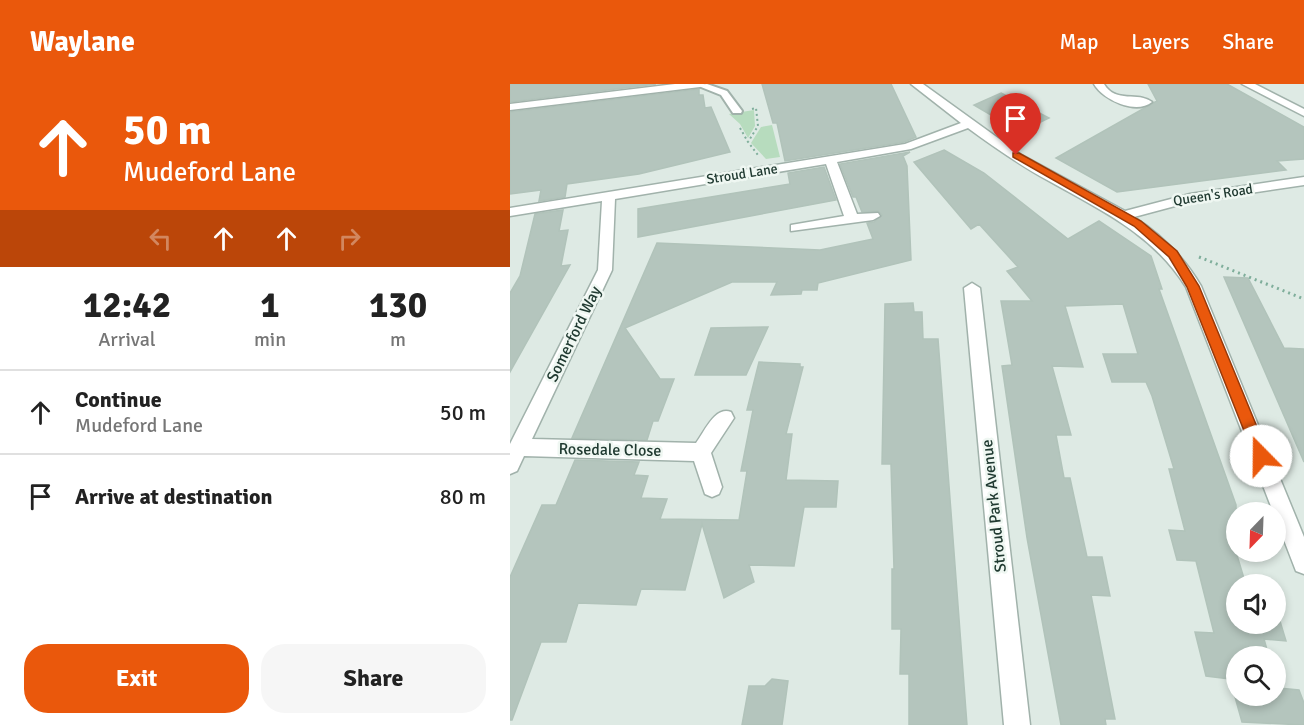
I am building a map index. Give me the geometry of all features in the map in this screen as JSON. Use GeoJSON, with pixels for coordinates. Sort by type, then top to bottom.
{"type":"FeatureCollection","features":[{"type":"Feature","properties":{"kind":"street"},"geometry":{"type":"LineString","coordinates":[[916,84],[1031,166],[1124,216],[1158,240],[1173,254],[1193,286],[1304,562]]}},
{"type":"Feature","properties":{"kind":"street"},"geometry":{"type":"LineString","coordinates":[[1099,84],[1109,101],[1147,102]]}},
{"type":"Feature","properties":{"kind":"street"},"geometry":{"type":"LineString","coordinates":[[1247,84],[1304,113]]}},
{"type":"Feature","properties":{"kind":"street"},"geometry":{"type":"LineString","coordinates":[[510,106],[700,85]]}},
{"type":"Feature","properties":{"kind":"street","name":"Stroud Lane"},"geometry":{"type":"LineString","coordinates":[[510,212],[907,147],[971,123]]}},
{"type":"Feature","properties":{"kind":"street"},"geometry":{"type":"LineString","coordinates":[[830,159],[852,219]]}},
{"type":"Feature","properties":{"kind":"street","name":"Queen's Road"},"geometry":{"type":"LineString","coordinates":[[1124,216],[1156,204],[1196,196],[1304,181]]}},
{"type":"Feature","properties":{"kind":"street","name":"Somerford Way"},"geometry":{"type":"LineString","coordinates":[[510,465],[605,270],[609,195]]}},
{"type":"Feature","properties":{"kind":"street"},"geometry":{"type":"LineString","coordinates":[[796,228],[873,216]]}},
{"type":"Feature","properties":{"kind":"street","name":"Stroud Park Avenue"},"geometry":{"type":"LineString","coordinates":[[972,288],[1017,725]]}},
{"type":"Feature","properties":{"kind":"street"},"geometry":{"type":"LineString","coordinates":[[712,487],[701,452],[725,418]]}},
{"type":"Feature","properties":{"kind":"street","name":"Rosedale Close"},"geometry":{"type":"LineString","coordinates":[[518,447],[701,452]]}},
{"type":"Feature","properties":{"kind":"lane"},"geometry":{"type":"LineString","coordinates":[[700,85],[724,93],[737,111]]}},
{"type":"Feature","properties":{"kind":"path"},"geometry":{"type":"LineString","coordinates":[[748,142],[758,126],[756,108],[726,114],[738,125],[748,142],[771,170]]}},
{"type":"Feature","properties":{"kind":"path"},"geometry":{"type":"LineString","coordinates":[[1158,240],[1304,299]]}},
{"type":"Feature","properties":{"kind":"green space"},"geometry":{"type":"Polygon","coordinates":[[[754,110],[755,126],[748,138],[740,124],[729,114],[754,110]]]}},
{"type":"Feature","properties":{"kind":"green space"},"geometry":{"type":"Polygon","coordinates":[[[772,125],[780,157],[766,159],[751,143],[761,127],[772,125]]]}},
{"type":"Feature","properties":{"kind":"building"},"geometry":{"type":"Polygon","coordinates":[[[510,84],[656,84],[510,102],[510,84]]]}},
{"type":"Feature","properties":{"kind":"building"},"geometry":{"type":"Polygon","coordinates":[[[762,84],[891,84],[916,137],[904,142],[785,161],[777,123],[773,123],[762,84]]]}},
{"type":"Feature","properties":{"kind":"building"},"geometry":{"type":"Polygon","coordinates":[[[1148,84],[1227,84],[1304,127],[1304,159],[1277,161],[1286,170],[1117,192],[1056,158],[1157,101],[1148,84]]]}},
{"type":"Feature","properties":{"kind":"building"},"geometry":{"type":"Polygon","coordinates":[[[699,89],[699,95],[703,95],[705,108],[711,107],[730,152],[639,174],[567,184],[565,197],[539,201],[541,190],[510,194],[510,112],[699,89]]]}},
{"type":"Feature","properties":{"kind":"building"},"geometry":{"type":"Polygon","coordinates":[[[1001,93],[1049,118],[1020,132],[974,105],[1001,93]]]}},
{"type":"Feature","properties":{"kind":"building"},"geometry":{"type":"Polygon","coordinates":[[[944,150],[984,173],[1068,239],[1099,221],[1151,256],[1162,289],[1159,289],[1235,502],[1226,502],[1226,562],[1239,562],[1243,574],[1226,574],[1226,634],[1284,634],[1286,641],[1264,639],[1266,646],[1226,646],[1226,678],[1206,676],[1195,632],[1214,633],[1196,561],[1177,560],[1169,530],[1185,531],[1169,469],[1174,469],[1152,396],[1146,382],[1112,382],[1103,354],[1138,354],[1123,304],[1065,306],[1083,367],[1052,366],[1071,435],[1056,435],[1064,478],[1070,478],[1087,557],[1102,557],[1110,596],[1091,595],[1115,719],[1105,719],[1106,725],[1061,725],[1027,538],[1002,366],[1012,365],[1001,301],[1032,301],[1007,271],[1018,267],[979,224],[971,229],[914,162],[944,150]]]}},
{"type":"Feature","properties":{"kind":"building"},"geometry":{"type":"Polygon","coordinates":[[[910,152],[903,156],[907,166],[911,260],[818,283],[817,290],[802,290],[801,294],[771,295],[777,282],[732,282],[625,328],[660,379],[674,379],[658,421],[653,421],[647,440],[572,438],[657,243],[820,250],[873,239],[867,223],[874,222],[882,215],[878,211],[862,212],[856,197],[853,197],[840,164],[910,152]]]}},
{"type":"Feature","properties":{"kind":"building"},"geometry":{"type":"Polygon","coordinates":[[[824,167],[836,200],[638,237],[638,209],[790,184],[788,173],[824,167]]]}},
{"type":"Feature","properties":{"kind":"building"},"geometry":{"type":"Polygon","coordinates":[[[563,210],[559,231],[568,230],[561,266],[570,265],[510,372],[510,293],[520,276],[535,214],[563,210]]]}},
{"type":"Feature","properties":{"kind":"building"},"geometry":{"type":"Polygon","coordinates":[[[1224,277],[1248,278],[1284,348],[1304,349],[1304,462],[1224,277]]]}},
{"type":"Feature","properties":{"kind":"building"},"geometry":{"type":"Polygon","coordinates":[[[913,303],[914,312],[922,312],[923,339],[938,339],[967,725],[909,725],[909,674],[900,674],[901,629],[892,629],[892,569],[894,569],[891,464],[882,464],[885,304],[913,303]]]}},
{"type":"Feature","properties":{"kind":"building"},"geometry":{"type":"Polygon","coordinates":[[[768,327],[746,375],[695,375],[711,328],[768,327]]]}},
{"type":"Feature","properties":{"kind":"building"},"geometry":{"type":"Polygon","coordinates":[[[759,362],[800,364],[800,367],[803,367],[786,434],[792,434],[786,480],[838,481],[836,507],[804,507],[794,566],[749,565],[754,582],[724,598],[702,524],[685,590],[641,589],[636,605],[578,603],[566,642],[541,642],[512,720],[510,720],[510,577],[542,505],[556,505],[575,460],[639,462],[634,475],[648,476],[641,498],[667,499],[660,519],[739,520],[747,471],[741,471],[753,410],[747,410],[759,362]]]}},
{"type":"Feature","properties":{"kind":"building"},"geometry":{"type":"Polygon","coordinates":[[[772,679],[788,681],[782,725],[742,725],[749,686],[765,686],[772,679]]]}},
{"type":"Feature","properties":{"kind":"building"},"geometry":{"type":"Polygon","coordinates":[[[1286,689],[1299,690],[1304,703],[1304,725],[1242,722],[1238,706],[1286,706],[1286,689]]]}},
{"type":"Feature","properties":{"kind":"route"},"geometry":{"type":"LineString","coordinates":[[1016,155],[1031,166],[1137,223],[1173,254],[1193,286],[1261,456]]}}]}
